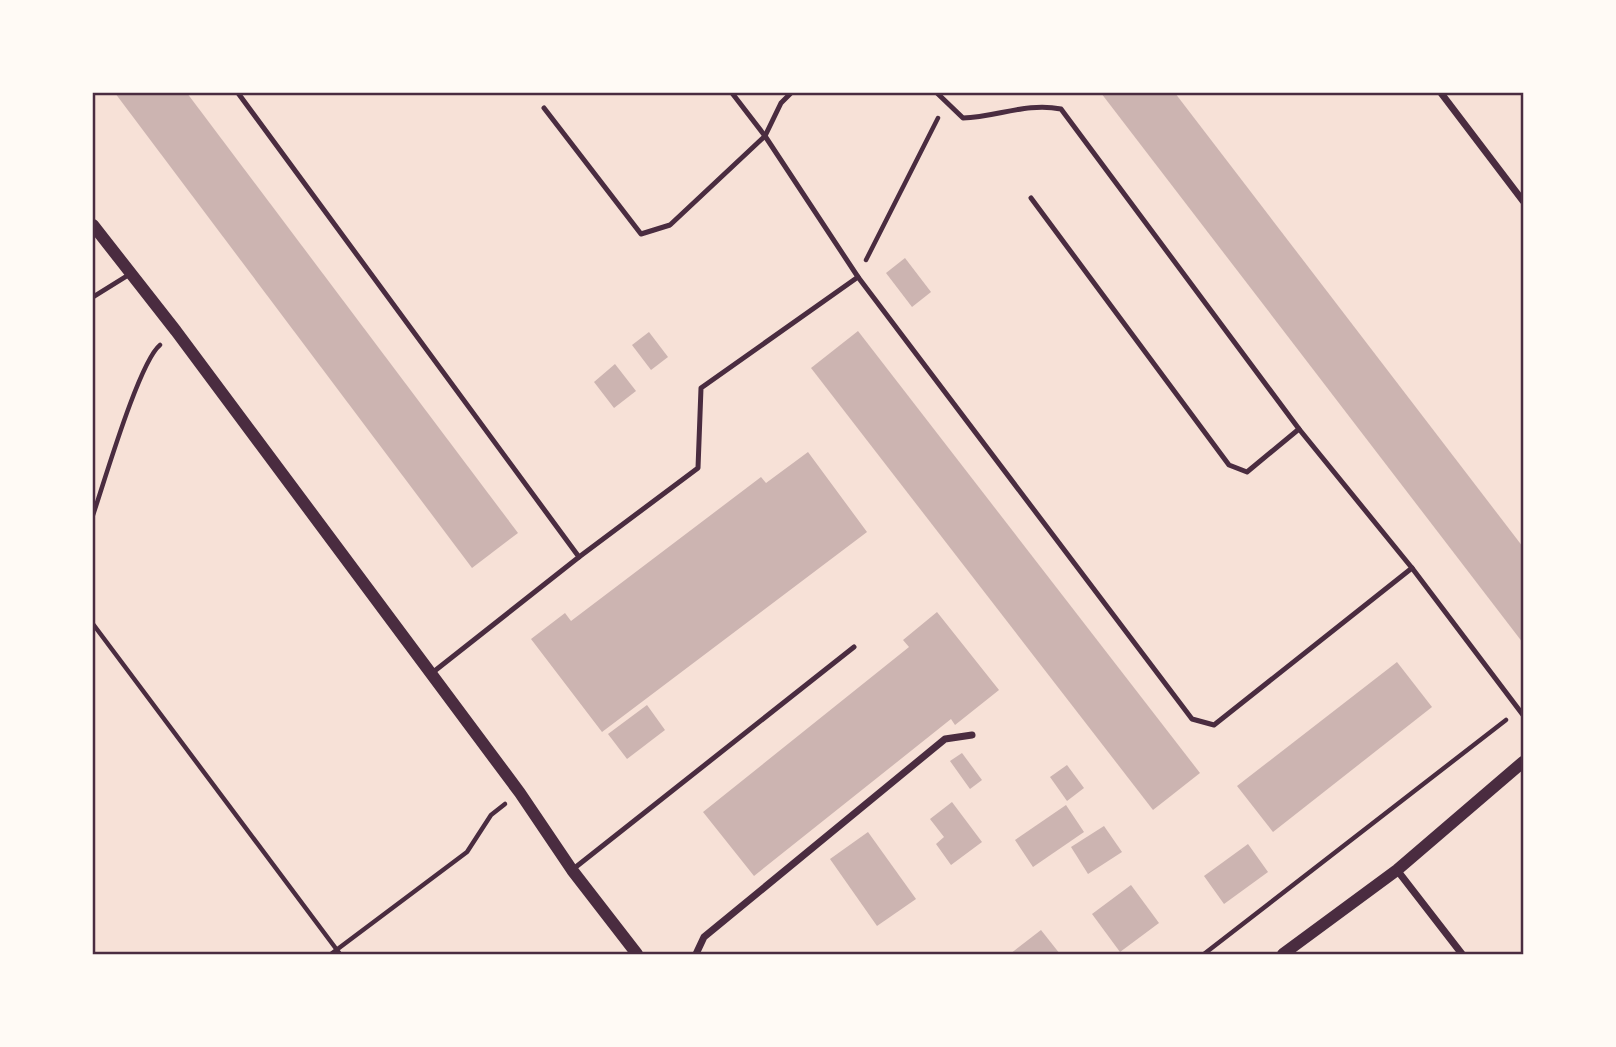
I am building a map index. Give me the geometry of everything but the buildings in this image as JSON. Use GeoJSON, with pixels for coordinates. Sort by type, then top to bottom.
{"type":"FeatureCollection","features":[{"type":"Feature","properties":{"kind":"street"},"geometry":{"type":"LineString","coordinates":[[1441,93],[1523,201]]}},
{"type":"Feature","properties":{"kind":"street"},"geometry":{"type":"LineString","coordinates":[[93,225],[176,331],[520,793],[572,870],[638,954]]}},
{"type":"Feature","properties":{"kind":"street"},"geometry":{"type":"LineString","coordinates":[[696,954],[704,937],[945,739],[972,735]]}},
{"type":"Feature","properties":{"kind":"street"},"geometry":{"type":"LineString","coordinates":[[1283,954],[1397,870],[1523,762]]}},
{"type":"Feature","properties":{"kind":"street"},"geometry":{"type":"LineString","coordinates":[[1397,870],[1462,954]]}},
{"type":"Feature","properties":{"kind":"lane"},"geometry":{"type":"LineString","coordinates":[[238,93],[579,557]]}},
{"type":"Feature","properties":{"kind":"lane"},"geometry":{"type":"LineString","coordinates":[[732,93],[765,136],[858,277],[1192,719],[1214,726],[1412,568]]}},
{"type":"Feature","properties":{"kind":"lane"},"geometry":{"type":"LineString","coordinates":[[544,108],[641,234],[670,225],[765,136],[781,103],[791,93]]}},
{"type":"Feature","properties":{"kind":"lane"},"geometry":{"type":"LineString","coordinates":[[937,93],[963,118],[979,118],[1040,105],[1061,109],[1299,429],[1412,568],[1521,713]]}},
{"type":"Feature","properties":{"kind":"lane"},"geometry":{"type":"LineString","coordinates":[[1031,198],[1229,465],[1247,472],[1299,429]]}},
{"type":"Feature","properties":{"kind":"lane"},"geometry":{"type":"LineString","coordinates":[[93,297],[130,274]]}},
{"type":"Feature","properties":{"kind":"lane"},"geometry":{"type":"LineString","coordinates":[[430,674],[698,468],[701,388],[858,277]]}},
{"type":"Feature","properties":{"kind":"lane"},"geometry":{"type":"LineString","coordinates":[[572,870],[854,647]]}},
{"type":"Feature","properties":{"kind":"path"},"geometry":{"type":"LineString","coordinates":[[858,277],[946,103]]}},
{"type":"Feature","properties":{"kind":"path"},"geometry":{"type":"LineString","coordinates":[[93,515],[152,351],[176,331]]}},
{"type":"Feature","properties":{"kind":"path"},"geometry":{"type":"LineString","coordinates":[[93,624],[339,952]]}},
{"type":"Feature","properties":{"kind":"path"},"geometry":{"type":"LineString","coordinates":[[1204,954],[1521,713]]}},
{"type":"Feature","properties":{"kind":"path"},"geometry":{"type":"LineString","coordinates":[[331,954],[339,952],[467,852],[491,815],[520,793]]}}]}
